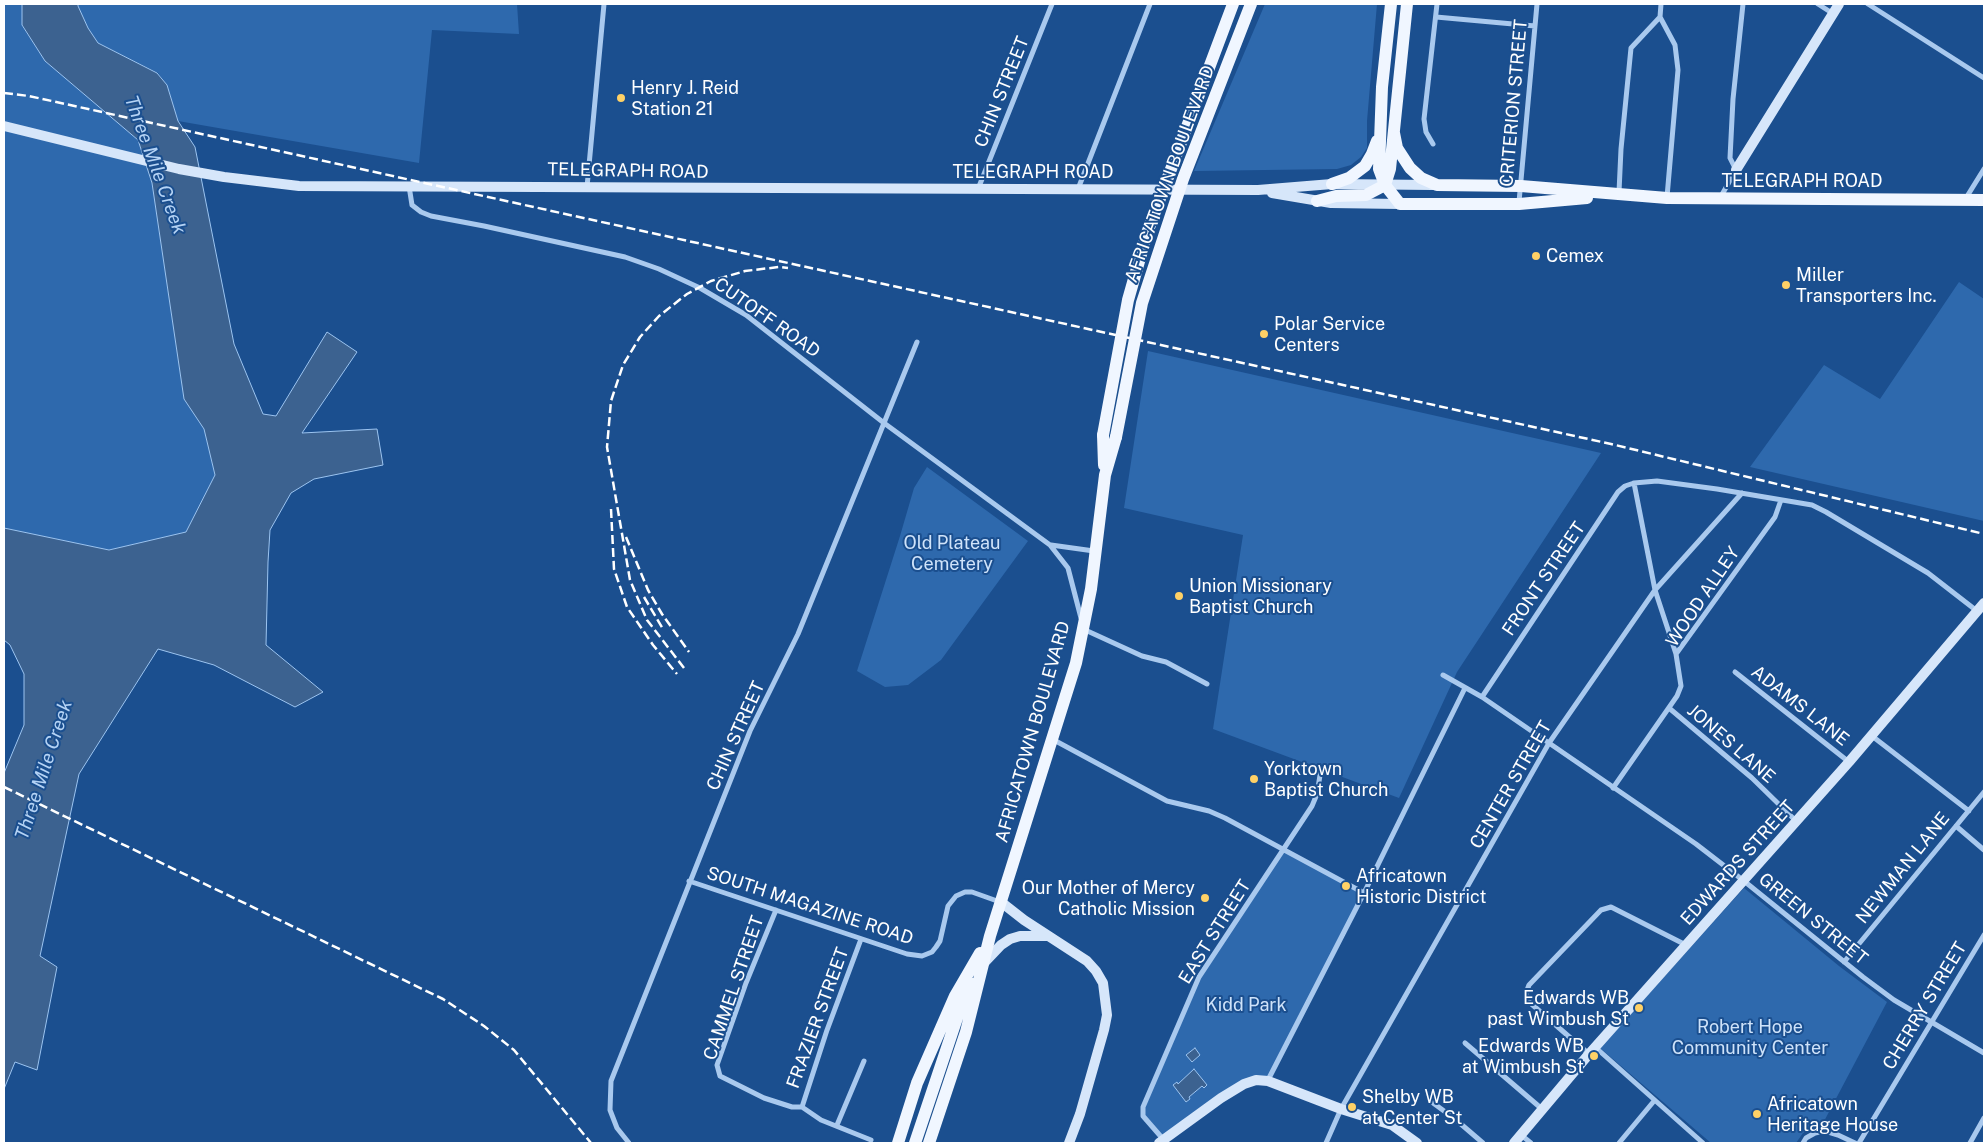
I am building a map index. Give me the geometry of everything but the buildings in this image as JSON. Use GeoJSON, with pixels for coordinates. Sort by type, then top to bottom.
{"type":"FeatureCollection","features":[{"type":"Feature","properties":{"kind":"main road","name":"AFRICATOWN BOULEVARD"},"geometry":{"type":"LineString","coordinates":[[1105,475],[1103,435],[1128,300],[1148,233],[1233,4]]}},
{"type":"Feature","properties":{"kind":"main road","name":"AFRICATOWN BOULEVARD"},"geometry":{"type":"LineString","coordinates":[[929,1143],[966,1032],[990,936],[1076,663],[1091,589],[1105,475],[1116,437],[1142,303],[1182,179],[1251,4]]}},
{"type":"Feature","properties":{"kind":"main road"},"geometry":{"type":"LineString","coordinates":[[1391,4],[1382,87],[1379,169],[1385,185],[1400,204]]}},
{"type":"Feature","properties":{"kind":"main road"},"geometry":{"type":"LineString","coordinates":[[1317,201],[1336,196],[1366,195],[1385,185],[1390,169],[1407,4]]}},
{"type":"Feature","properties":{"kind":"main road"},"geometry":{"type":"LineString","coordinates":[[1332,184],[1349,178],[1365,166],[1372,154],[1380,132]]}},
{"type":"Feature","properties":{"kind":"main road"},"geometry":{"type":"LineString","coordinates":[[1394,133],[1397,148],[1410,168],[1421,178],[1437,185]]}},
{"type":"Feature","properties":{"kind":"main road","name":"TELEGRAPH ROAD"},"geometry":{"type":"LineString","coordinates":[[1437,185],[1521,186],[1667,198],[1984,200]]}},
{"type":"Feature","properties":{"kind":"main road","name":"TELEGRAPH ROAD"},"geometry":{"type":"LineString","coordinates":[[1400,204],[1519,204],[1619,195]]}},
{"type":"Feature","properties":{"kind":"main road"},"geometry":{"type":"LineString","coordinates":[[898,1143],[918,1083],[952,1005],[990,936]]}},
{"type":"Feature","properties":{"kind":"main road","name":"AFRICATOWN BOULEVARD"},"geometry":{"type":"LineString","coordinates":[[915,1143],[959,1012],[982,966]]}},
{"type":"Feature","properties":{"kind":"street"},"geometry":{"type":"LineString","coordinates":[[587,188],[604,4]]}},
{"type":"Feature","properties":{"kind":"street","name":"CHIN STREET"},"geometry":{"type":"LineString","coordinates":[[978,190],[1052,4]]}},
{"type":"Feature","properties":{"kind":"street"},"geometry":{"type":"LineString","coordinates":[[1078,190],[1150,4]]}},
{"type":"Feature","properties":{"kind":"street"},"geometry":{"type":"LineString","coordinates":[[1433,144],[1426,132],[1424,119],[1437,4]]}},
{"type":"Feature","properties":{"kind":"street","name":"CRITERION STREET"},"geometry":{"type":"LineString","coordinates":[[1519,204],[1537,4]]}},
{"type":"Feature","properties":{"kind":"street"},"geometry":{"type":"LineString","coordinates":[[1661,4],[1660,17],[1674,46],[1678,70],[1667,198]]}},
{"type":"Feature","properties":{"kind":"street"},"geometry":{"type":"LineString","coordinates":[[1736,170],[1730,158],[1733,99],[1743,4]]}},
{"type":"Feature","properties":{"kind":"street"},"geometry":{"type":"LineString","coordinates":[[1818,4],[1832,14]]}},
{"type":"Feature","properties":{"kind":"street"},"geometry":{"type":"LineString","coordinates":[[1719,198],[1839,4]]}},
{"type":"Feature","properties":{"kind":"street"},"geometry":{"type":"LineString","coordinates":[[1868,4],[1984,78]]}},
{"type":"Feature","properties":{"kind":"street"},"geometry":{"type":"LineString","coordinates":[[1436,17],[1535,26]]}},
{"type":"Feature","properties":{"kind":"street"},"geometry":{"type":"LineString","coordinates":[[1619,195],[1620,149],[1631,48],[1660,17]]}},
{"type":"Feature","properties":{"kind":"street","name":"TELEGRAPH ROAD"},"geometry":{"type":"LineString","coordinates":[[4,126],[115,154],[224,177],[299,186],[1258,190],[1332,184],[1437,185]]}},
{"type":"Feature","properties":{"kind":"street"},"geometry":{"type":"LineString","coordinates":[[1965,200],[1984,169]]}},
{"type":"Feature","properties":{"kind":"street","name":"CUTOFF ROAD"},"geometry":{"type":"LineString","coordinates":[[409,186],[412,205],[421,212],[431,216],[625,257],[659,269],[700,288],[746,315],[884,423],[1050,545],[1068,568],[1083,628]]}},
{"type":"Feature","properties":{"kind":"street","name":"TELEGRAPH ROAD"},"geometry":{"type":"LineString","coordinates":[[1258,190],[1331,203],[1400,204]]}},
{"type":"Feature","properties":{"kind":"street","name":"CHIN STREET"},"geometry":{"type":"LineString","coordinates":[[629,1143],[617,1128],[610,1110],[611,1081],[750,732],[798,634],[917,342]]}},
{"type":"Feature","properties":{"kind":"street"},"geometry":{"type":"LineString","coordinates":[[1676,654],[1655,590],[1634,483],[1657,481],[1812,505],[1928,573],[1977,612]]}},
{"type":"Feature","properties":{"kind":"street","name":"FRONT STREET"},"geometry":{"type":"LineString","coordinates":[[1482,697],[1618,492],[1625,486],[1634,483]]}},
{"type":"Feature","properties":{"kind":"street","name":"CENTER STREET"},"geometry":{"type":"LineString","coordinates":[[1326,1143],[1341,1109],[1550,744],[1655,590],[1742,493]]}},
{"type":"Feature","properties":{"kind":"street","name":"WOOD ALLEY"},"geometry":{"type":"LineString","coordinates":[[1613,788],[1681,686],[1676,654],[1775,517],[1781,500]]}},
{"type":"Feature","properties":{"kind":"street","name":"CUTOFF ROAD"},"geometry":{"type":"LineString","coordinates":[[1050,545],[1096,551]]}},
{"type":"Feature","properties":{"kind":"street","name":"EDWARDS STREET"},"geometry":{"type":"LineString","coordinates":[[1514,1143],[1592,1050],[1872,736],[1984,603]]}},
{"type":"Feature","properties":{"kind":"street"},"geometry":{"type":"LineString","coordinates":[[1083,628],[1142,656],[1166,662],[1206,684]]}},
{"type":"Feature","properties":{"kind":"street","name":"ADAMS LANE"},"geometry":{"type":"LineString","coordinates":[[1735,672],[1849,762]]}},
{"type":"Feature","properties":{"kind":"street"},"geometry":{"type":"LineString","coordinates":[[1268,1081],[1364,893],[1465,688],[1443,675]]}},
{"type":"Feature","properties":{"kind":"street","name":"GREEN STREET"},"geometry":{"type":"LineString","coordinates":[[1465,688],[1482,697],[1696,844],[1894,1000],[1984,1053]]}},
{"type":"Feature","properties":{"kind":"street","name":"JONES LANE"},"geometry":{"type":"LineString","coordinates":[[1668,708],[1752,778],[1797,822]]}},
{"type":"Feature","properties":{"kind":"street"},"geometry":{"type":"LineString","coordinates":[[1872,736],[1969,810]]}},
{"type":"Feature","properties":{"kind":"street"},"geometry":{"type":"LineString","coordinates":[[1051,739],[1167,801],[1209,811],[1225,818],[1364,893]]}},
{"type":"Feature","properties":{"kind":"street","name":"EAST STREET"},"geometry":{"type":"LineString","coordinates":[[1161,1141],[1143,1116],[1143,1107],[1199,977],[1312,806],[1317,794],[1321,769]]}},
{"type":"Feature","properties":{"kind":"street","name":"NEWMAN LANE"},"geometry":{"type":"LineString","coordinates":[[1844,962],[1984,792]]}},
{"type":"Feature","properties":{"kind":"street"},"geometry":{"type":"LineString","coordinates":[[1956,826],[1984,850]]}},
{"type":"Feature","properties":{"kind":"street","name":"SOUTH MAGAZINE ROAD"},"geometry":{"type":"LineString","coordinates":[[690,880],[907,954],[927,955],[932,952],[940,941],[948,906],[956,896],[965,892],[972,892],[1001,902]]}},
{"type":"Feature","properties":{"kind":"street"},"geometry":{"type":"LineString","coordinates":[[1001,902],[1086,961],[1096,971],[1103,983],[1107,1015],[1072,1142]]}},
{"type":"Feature","properties":{"kind":"street"},"geometry":{"type":"LineString","coordinates":[[1686,945],[1611,907],[1601,910],[1529,985],[1526,993],[1528,1001],[1592,1050],[1703,1143]]}},
{"type":"Feature","properties":{"kind":"street","name":"CAMMEL STREET"},"geometry":{"type":"LineString","coordinates":[[776,910],[746,983],[717,1065],[720,1076],[764,1098],[792,1106],[802,1106]]}},
{"type":"Feature","properties":{"kind":"street","name":"CHERRY STREET"},"geometry":{"type":"LineString","coordinates":[[1859,1143],[1984,935]]}},
{"type":"Feature","properties":{"kind":"street"},"geometry":{"type":"LineString","coordinates":[[982,966],[1001,945],[1010,939],[1020,936],[1048,936]]}},
{"type":"Feature","properties":{"kind":"street","name":"FRAZIER STREET"},"geometry":{"type":"LineString","coordinates":[[802,1106],[827,1030],[861,939]]}},
{"type":"Feature","properties":{"kind":"street"},"geometry":{"type":"LineString","coordinates":[[1465,1043],[1542,1109]]}},
{"type":"Feature","properties":{"kind":"street"},"geometry":{"type":"LineString","coordinates":[[837,1125],[864,1061]]}},
{"type":"Feature","properties":{"kind":"street"},"geometry":{"type":"LineString","coordinates":[[1161,1141],[1244,1084],[1256,1080],[1268,1081],[1341,1109],[1392,1124],[1417,1143]]}},
{"type":"Feature","properties":{"kind":"street"},"geometry":{"type":"LineString","coordinates":[[1429,1100],[1483,1143]]}},
{"type":"Feature","properties":{"kind":"street"},"geometry":{"type":"LineString","coordinates":[[1619,1143],[1654,1101]]}},
{"type":"Feature","properties":{"kind":"street"},"geometry":{"type":"LineString","coordinates":[[802,1106],[821,1120],[871,1140]]}},
{"type":"Feature","properties":{"kind":"street"},"geometry":{"type":"LineString","coordinates":[[1970,1143],[1984,1118]]}},
{"type":"Feature","properties":{"kind":"street"},"geometry":{"type":"LineString","coordinates":[[1802,1143],[1806,1138],[1825,1131],[1855,1143]]}},
{"type":"Feature","properties":{"kind":"street"},"geometry":{"type":"LineString","coordinates":[[1521,1135],[1531,1143]]}},
{"type":"Feature","properties":{"kind":"green space"},"geometry":{"type":"Polygon","coordinates":[[[4,4],[22,4],[22,26],[45,61],[138,140],[152,183],[184,399],[204,429],[215,475],[186,532],[109,550],[4,528],[4,4]]]}},
{"type":"Feature","properties":{"kind":"green space"},"geometry":{"type":"Polygon","coordinates":[[[78,4],[517,4],[519,34],[432,30],[419,163],[178,121],[167,85],[158,73],[98,43],[88,28],[77,6],[78,4]]]}},
{"type":"Feature","properties":{"kind":"green space"},"geometry":{"type":"Polygon","coordinates":[[[1265,4],[1377,4],[1367,121],[1367,148],[1361,157],[1351,165],[1337,169],[1194,171],[1265,4]]]}},
{"type":"Feature","properties":{"kind":"green space"},"geometry":{"type":"Polygon","coordinates":[[[1959,282],[1984,299],[1984,521],[1750,467],[1824,365],[1880,399],[1959,282]]]}},
{"type":"Feature","properties":{"kind":"green space"},"geometry":{"type":"Polygon","coordinates":[[[1148,351],[1601,453],[1457,672],[1399,798],[1213,729],[1243,535],[1124,508],[1148,351]]]}},
{"type":"Feature","properties":{"kind":"green space","name":"Old Plateau Cemetery"},"geometry":{"type":"Polygon","coordinates":[[[927,467],[1028,541],[941,660],[908,685],[885,687],[857,671],[914,488],[927,467]]]}},
{"type":"Feature","properties":{"kind":"green space","name":"Kidd Park"},"geometry":{"type":"Polygon","coordinates":[[[1284,851],[1364,893],[1268,1081],[1256,1080],[1163,1139],[1143,1116],[1143,1107],[1199,977],[1284,851]]]}},
{"type":"Feature","properties":{"kind":"green space","name":"Robert Hope Community Center"},"geometry":{"type":"Polygon","coordinates":[[[1744,888],[1839,966],[1887,1002],[1821,1127],[1812,1128],[1803,1133],[1796,1143],[1711,1143],[1600,1048],[1744,888]]]}},
{"type":"Feature","properties":{"kind":"water","name":"Three Mile Creek"},"geometry":{"type":"Polygon","coordinates":[[[22,4],[78,4],[88,28],[98,43],[157,73],[167,85],[178,121],[195,147],[234,344],[263,414],[276,416],[327,332],[357,352],[302,433],[377,429],[383,465],[314,479],[291,493],[270,530],[266,645],[323,692],[295,707],[214,665],[158,649],[79,774],[40,956],[57,967],[37,1070],[15,1062],[4,1089],[4,773],[24,725],[24,674],[10,645],[4,640],[4,528],[109,550],[186,532],[215,475],[204,429],[184,399],[152,183],[138,140],[45,61],[22,25],[22,4]]]}},
{"type":"Feature","properties":{"kind":"water"},"geometry":{"type":"Polygon","coordinates":[[[1195,1048],[1200,1055],[1192,1062],[1186,1055],[1195,1048]]]}},
{"type":"Feature","properties":{"kind":"water"},"geometry":{"type":"Polygon","coordinates":[[[1194,1069],[1207,1085],[1204,1088],[1202,1086],[1186,1102],[1173,1085],[1177,1082],[1178,1084],[1194,1069]]]}},
{"type":"Feature","properties":{"kind":"railway"},"geometry":{"type":"LineString","coordinates":[[4,93],[29,96],[1611,444],[1984,534]]}},
{"type":"Feature","properties":{"kind":"railway"},"geometry":{"type":"LineString","coordinates":[[684,668],[647,620],[630,580],[607,447],[611,401],[623,365],[640,337],[659,316],[687,294],[711,281],[745,271],[779,267],[788,268]]}},
{"type":"Feature","properties":{"kind":"railway"},"geometry":{"type":"LineString","coordinates":[[611,509],[614,569],[627,607],[653,645],[677,674]]}},
{"type":"Feature","properties":{"kind":"railway"},"geometry":{"type":"LineString","coordinates":[[626,537],[648,590],[662,614],[689,652]]}},
{"type":"Feature","properties":{"kind":"railway"},"geometry":{"type":"LineString","coordinates":[[644,597],[663,629]]}},
{"type":"Feature","properties":{"kind":"railway"},"geometry":{"type":"LineString","coordinates":[[4,787],[443,999],[484,1026],[514,1050],[591,1143]]}},
{"type":"Feature","properties":{"kind":"place","name":"Henry J. Reid Station 21"},"geometry":{"type":"Point","coordinates":[621,98]}},
{"type":"Feature","properties":{"kind":"place","name":"Cemex"},"geometry":{"type":"Point","coordinates":[1536,256]}},
{"type":"Feature","properties":{"kind":"place","name":"Miller Transporters Inc."},"geometry":{"type":"Point","coordinates":[1786,285]}},
{"type":"Feature","properties":{"kind":"place","name":"Polar Service Centers"},"geometry":{"type":"Point","coordinates":[1264,334]}},
{"type":"Feature","properties":{"kind":"place","name":"Union Missionary Baptist Church"},"geometry":{"type":"Point","coordinates":[1179,596]}},
{"type":"Feature","properties":{"kind":"place","name":"Yorktown Baptist Church"},"geometry":{"type":"Point","coordinates":[1254,779]}},
{"type":"Feature","properties":{"kind":"place","name":"Africatown Historic District"},"geometry":{"type":"Point","coordinates":[1346,886]}},
{"type":"Feature","properties":{"kind":"place","name":"Our Mother of Mercy Catholic Mission"},"geometry":{"type":"Point","coordinates":[1205,898]}},
{"type":"Feature","properties":{"kind":"place","name":"Edwards WB past Wimbush St"},"geometry":{"type":"Point","coordinates":[1639,1008]}},
{"type":"Feature","properties":{"kind":"place","name":"Edwards WB at Wimbush St"},"geometry":{"type":"Point","coordinates":[1594,1056]}},
{"type":"Feature","properties":{"kind":"place","name":"Shelby WB at Center St"},"geometry":{"type":"Point","coordinates":[1352,1107]}},
{"type":"Feature","properties":{"kind":"place","name":"Africatown Heritage House"},"geometry":{"type":"Point","coordinates":[1757,1114]}}]}
